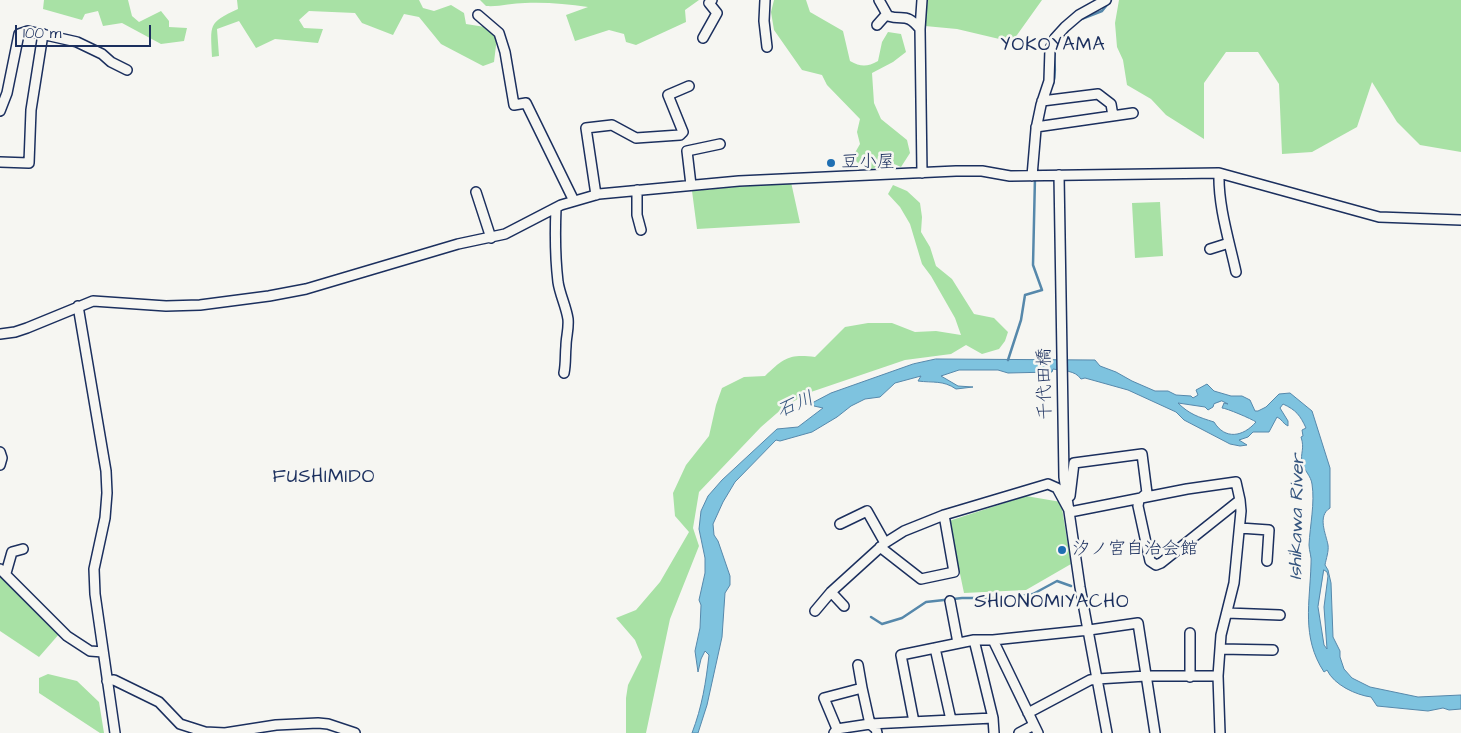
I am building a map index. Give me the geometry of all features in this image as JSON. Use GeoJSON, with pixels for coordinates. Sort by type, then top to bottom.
{"type":"FeatureCollection","features":[{"type":"Feature","properties":{"kind":"street"},"geometry":{"type":"LineString","coordinates":[[703,38],[717,13],[709,3],[712,0]]}},
{"type":"Feature","properties":{"kind":"street"},"geometry":{"type":"LineString","coordinates":[[765,0],[764,21],[767,47]]}},
{"type":"Feature","properties":{"kind":"street"},"geometry":{"type":"LineString","coordinates":[[879,0],[888,16]]}},
{"type":"Feature","properties":{"kind":"street"},"geometry":{"type":"LineString","coordinates":[[922,0],[920,28],[922,173]]}},
{"type":"Feature","properties":{"kind":"street"},"geometry":{"type":"LineString","coordinates":[[1032,176],[1036,127],[1049,81],[1050,49],[1055,38],[1065,27],[1079,15],[1106,0]]}},
{"type":"Feature","properties":{"kind":"street"},"geometry":{"type":"LineString","coordinates":[[478,16],[499,33],[505,52],[514,105],[526,103],[574,202]]}},
{"type":"Feature","properties":{"kind":"street"},"geometry":{"type":"LineString","coordinates":[[877,25],[885,16],[907,17],[920,28]]}},
{"type":"Feature","properties":{"kind":"street"},"geometry":{"type":"LineString","coordinates":[[0,111],[7,93],[19,34],[28,31],[77,42],[102,54],[111,62],[127,70]]}},
{"type":"Feature","properties":{"kind":"street"},"geometry":{"type":"LineString","coordinates":[[0,162],[29,163],[31,110],[43,34]]}},
{"type":"Feature","properties":{"kind":"street"},"geometry":{"type":"LineString","coordinates":[[596,195],[586,128],[612,126],[636,138],[680,136],[683,132],[668,95],[689,86]]}},
{"type":"Feature","properties":{"kind":"street"},"geometry":{"type":"LineString","coordinates":[[1042,101],[1098,94],[1111,104],[1113,116]]}},
{"type":"Feature","properties":{"kind":"street"},"geometry":{"type":"LineString","coordinates":[[1036,127],[1133,113]]}},
{"type":"Feature","properties":{"kind":"street"},"geometry":{"type":"LineString","coordinates":[[691,185],[687,151],[720,144]]}},
{"type":"Feature","properties":{"kind":"street"},"geometry":{"type":"LineString","coordinates":[[0,334],[27,328],[78,306],[100,300],[166,306],[200,305],[306,289],[458,244],[505,234],[556,208],[596,195],[805,176],[982,171],[1010,176],[1219,173],[1374,216],[1461,220]]}},
{"type":"Feature","properties":{"kind":"street"},"geometry":{"type":"LineString","coordinates":[[1219,173],[1220,192],[1236,272]]}},
{"type":"Feature","properties":{"kind":"street","name":"千代田橋"},"geometry":{"type":"LineString","coordinates":[[1059,175],[1064,477],[1080,587],[1107,733]]}},
{"type":"Feature","properties":{"kind":"street"},"geometry":{"type":"LineString","coordinates":[[637,190],[637,215],[641,230]]}},
{"type":"Feature","properties":{"kind":"street"},"geometry":{"type":"LineString","coordinates":[[476,192],[491,238]]}},
{"type":"Feature","properties":{"kind":"street"},"geometry":{"type":"LineString","coordinates":[[556,208],[555,246],[558,280],[568,319],[569,331],[566,345],[567,362],[564,373]]}},
{"type":"Feature","properties":{"kind":"street"},"geometry":{"type":"LineString","coordinates":[[1210,248],[1229,243]]}},
{"type":"Feature","properties":{"kind":"street"},"geometry":{"type":"LineString","coordinates":[[78,306],[106,471],[105,518],[94,569],[95,594],[115,733]]}},
{"type":"Feature","properties":{"kind":"street"},"geometry":{"type":"LineString","coordinates":[[0,452],[2,458],[0,465]]}},
{"type":"Feature","properties":{"kind":"street"},"geometry":{"type":"LineString","coordinates":[[1068,502],[1071,493],[1074,463],[1142,454],[1147,493],[1139,500],[1138,506],[1150,561],[1156,565],[1240,500]]}},
{"type":"Feature","properties":{"kind":"street"},"geometry":{"type":"LineString","coordinates":[[815,611],[831,592],[883,545],[904,531],[944,515],[1048,484],[1057,488],[1070,512],[1139,500],[1187,489],[1236,482],[1240,500],[1240,528],[1234,583],[1221,635],[1218,676],[1220,733]]}},
{"type":"Feature","properties":{"kind":"street"},"geometry":{"type":"LineString","coordinates":[[840,524],[867,511],[883,545],[921,579],[954,572],[944,515]]}},
{"type":"Feature","properties":{"kind":"street"},"geometry":{"type":"LineString","coordinates":[[1240,528],[1268,530],[1265,555]]}},
{"type":"Feature","properties":{"kind":"street"},"geometry":{"type":"LineString","coordinates":[[23,549],[12,552],[3,571],[67,636],[90,651],[103,652]]}},
{"type":"Feature","properties":{"kind":"street"},"geometry":{"type":"LineString","coordinates":[[831,592],[844,606]]}},
{"type":"Feature","properties":{"kind":"street"},"geometry":{"type":"LineString","coordinates":[[950,601],[958,643]]}},
{"type":"Feature","properties":{"kind":"street"},"geometry":{"type":"LineString","coordinates":[[1227,614],[1280,615]]}},
{"type":"Feature","properties":{"kind":"street"},"geometry":{"type":"LineString","coordinates":[[1262,614],[1262,624]]}},
{"type":"Feature","properties":{"kind":"street"},"geometry":{"type":"LineString","coordinates":[[914,722],[901,655],[974,640],[992,640],[1089,630],[1138,623],[1155,733]]}},
{"type":"Feature","properties":{"kind":"street"},"geometry":{"type":"LineString","coordinates":[[1190,633],[1190,677]]}},
{"type":"Feature","properties":{"kind":"street"},"geometry":{"type":"LineString","coordinates":[[974,640],[993,718],[994,733]]}},
{"type":"Feature","properties":{"kind":"street"},"geometry":{"type":"LineString","coordinates":[[992,640],[1036,729],[1019,733]]}},
{"type":"Feature","properties":{"kind":"street"},"geometry":{"type":"LineString","coordinates":[[936,648],[951,720]]}},
{"type":"Feature","properties":{"kind":"street"},"geometry":{"type":"LineString","coordinates":[[1220,649],[1273,650]]}},
{"type":"Feature","properties":{"kind":"street"},"geometry":{"type":"LineString","coordinates":[[1254,650],[1254,660]]}},
{"type":"Feature","properties":{"kind":"street"},"geometry":{"type":"LineString","coordinates":[[858,665],[870,724],[876,729],[877,733]]}},
{"type":"Feature","properties":{"kind":"street"},"geometry":{"type":"LineString","coordinates":[[1028,713],[1090,680],[1146,676],[1218,676]]}},
{"type":"Feature","properties":{"kind":"street"},"geometry":{"type":"LineString","coordinates":[[107,681],[114,680],[159,702],[169,710],[180,724],[205,732],[225,733],[276,725],[318,723],[328,724],[355,733]]}},
{"type":"Feature","properties":{"kind":"street"},"geometry":{"type":"LineString","coordinates":[[862,688],[824,698],[836,731],[870,724],[993,718]]}},
{"type":"Feature","properties":{"kind":"green space"},"geometry":{"type":"Polygon","coordinates":[[[44,0],[128,0],[132,16],[139,22],[161,11],[169,21],[169,27],[187,28],[184,41],[161,44],[122,23],[103,26],[98,11],[85,14],[82,20],[43,9],[44,0]]]}},
{"type":"Feature","properties":{"kind":"green space"},"geometry":{"type":"Polygon","coordinates":[[[237,0],[419,0],[423,8],[434,11],[451,5],[464,13],[466,24],[485,27],[497,37],[494,62],[483,66],[441,44],[419,17],[404,14],[393,35],[362,23],[355,13],[309,11],[299,20],[304,28],[323,29],[318,43],[275,39],[256,48],[239,21],[217,29],[219,56],[212,57],[211,38],[213,26],[221,18],[238,9],[237,0]]]}},
{"type":"Feature","properties":{"kind":"green space"},"geometry":{"type":"Polygon","coordinates":[[[480,0],[699,0],[685,10],[686,22],[636,45],[626,42],[624,34],[609,30],[575,41],[566,15],[588,7],[541,3],[486,6],[480,0]]]}},
{"type":"Feature","properties":{"kind":"green space"},"geometry":{"type":"Polygon","coordinates":[[[774,0],[806,0],[810,12],[843,31],[850,61],[864,66],[878,61],[882,42],[888,32],[901,34],[906,52],[893,62],[872,73],[874,103],[881,119],[907,140],[910,153],[901,167],[894,164],[890,156],[878,156],[876,167],[868,171],[852,158],[860,144],[857,132],[860,119],[827,85],[822,75],[802,70],[774,30],[771,12],[774,0]]]}},
{"type":"Feature","properties":{"kind":"green space"},"geometry":{"type":"Polygon","coordinates":[[[927,0],[1042,0],[1012,42],[957,29],[925,26],[927,0]]]}},
{"type":"Feature","properties":{"kind":"green space"},"geometry":{"type":"Polygon","coordinates":[[[1119,0],[1461,0],[1461,152],[1420,145],[1397,122],[1372,82],[1357,127],[1312,152],[1282,154],[1279,84],[1258,52],[1226,52],[1204,83],[1204,139],[1166,115],[1151,99],[1127,85],[1123,60],[1117,47],[1115,23],[1119,0]]]}},
{"type":"Feature","properties":{"kind":"green space"},"geometry":{"type":"Polygon","coordinates":[[[791,182],[800,223],[697,229],[692,191],[791,182]]]}},
{"type":"Feature","properties":{"kind":"green space"},"geometry":{"type":"Polygon","coordinates":[[[893,185],[907,191],[920,203],[922,217],[921,232],[930,247],[936,266],[952,279],[974,314],[994,318],[1008,332],[1005,341],[999,349],[982,354],[966,345],[951,354],[905,360],[808,393],[784,407],[761,427],[699,492],[693,528],[699,546],[670,619],[646,733],[626,733],[628,685],[642,657],[635,640],[616,618],[636,610],[660,582],[689,532],[675,516],[673,493],[686,465],[709,436],[722,388],[744,377],[765,376],[782,361],[793,357],[815,357],[845,327],[868,323],[892,323],[915,332],[936,331],[961,335],[955,318],[922,264],[910,224],[900,207],[888,194],[893,185]]]}},
{"type":"Feature","properties":{"kind":"green space"},"geometry":{"type":"Polygon","coordinates":[[[1160,202],[1163,256],[1135,258],[1132,203],[1160,202]]]}},
{"type":"Feature","properties":{"kind":"green space"},"geometry":{"type":"Polygon","coordinates":[[[1026,496],[1061,502],[1071,564],[1026,590],[964,593],[949,521],[1026,496]]]}},
{"type":"Feature","properties":{"kind":"green space"},"geometry":{"type":"Polygon","coordinates":[[[0,573],[60,633],[39,657],[0,631],[0,573]]]}},
{"type":"Feature","properties":{"kind":"green space"},"geometry":{"type":"Polygon","coordinates":[[[48,674],[77,681],[99,702],[104,733],[100,733],[39,693],[39,678],[48,674]]]}},
{"type":"Feature","properties":{"kind":"water"},"geometry":{"type":"Polygon","coordinates":[[[936,359],[1095,360],[1100,366],[1155,391],[1168,391],[1176,395],[1191,396],[1193,398],[1198,395],[1196,390],[1207,384],[1214,391],[1231,396],[1242,396],[1250,400],[1255,411],[1266,407],[1279,394],[1290,393],[1312,411],[1330,468],[1330,508],[1326,511],[1323,520],[1328,547],[1325,565],[1331,583],[1333,637],[1340,651],[1344,669],[1352,678],[1370,687],[1418,697],[1461,695],[1461,709],[1449,710],[1443,708],[1428,711],[1377,706],[1371,697],[1359,694],[1340,685],[1327,670],[1324,672],[1312,646],[1308,619],[1311,561],[1309,545],[1313,491],[1302,460],[1303,445],[1301,437],[1303,436],[1302,430],[1306,428],[1300,416],[1291,408],[1283,404],[1280,408],[1288,421],[1288,426],[1277,417],[1269,432],[1253,432],[1248,437],[1239,440],[1247,445],[1240,446],[1230,444],[1184,420],[1176,412],[1128,390],[1085,378],[1081,379],[1076,374],[1068,371],[1053,369],[1052,372],[1008,373],[998,370],[959,370],[941,376],[958,386],[973,387],[956,389],[942,383],[918,381],[921,376],[895,383],[880,397],[865,399],[851,406],[812,432],[780,441],[776,440],[735,482],[713,524],[714,535],[718,541],[730,576],[730,585],[725,593],[722,637],[707,705],[698,733],[692,733],[703,694],[709,655],[705,651],[698,672],[695,651],[700,628],[701,605],[699,600],[705,573],[705,558],[699,529],[701,511],[708,496],[722,480],[777,429],[798,427],[823,408],[814,406],[812,403],[831,393],[913,364],[936,359]],[[1222,401],[1214,404],[1208,410],[1205,407],[1178,403],[1194,415],[1214,422],[1223,432],[1229,434],[1245,431],[1256,422],[1222,408],[1224,403],[1228,404],[1222,401]],[[1324,570],[1318,607],[1324,645],[1327,649],[1324,607],[1328,576],[1324,570]]]}},
{"type":"Feature","properties":{"kind":"waterway"},"geometry":{"type":"LineString","coordinates":[[1079,20],[1102,11],[1111,0]]}},
{"type":"Feature","properties":{"kind":"waterway"},"geometry":{"type":"LineString","coordinates":[[1053,84],[1055,77],[1055,50],[1061,37]]}},
{"type":"Feature","properties":{"kind":"waterway"},"geometry":{"type":"LineString","coordinates":[[1008,360],[1021,320],[1025,295],[1042,290],[1033,265],[1035,177]]}},
{"type":"Feature","properties":{"kind":"waterway"},"geometry":{"type":"LineString","coordinates":[[871,617],[882,624],[902,618],[926,602],[962,598],[1008,598],[1033,594],[1057,581],[1071,586]]}},
{"type":"Feature","properties":{"kind":"place","name":"豆小屋"},"geometry":{"type":"Point","coordinates":[831,163]}},
{"type":"Feature","properties":{"kind":"place","name":"汐ノ宮自治会館"},"geometry":{"type":"Point","coordinates":[1062,550]}},
{"type":"Feature","properties":{"kind":"district","name":"YOKOYAMA"},"geometry":{"type":"Point","coordinates":[1053,46]}},
{"type":"Feature","properties":{"kind":"district","name":"FUSHIMIDO"},"geometry":{"type":"Point","coordinates":[324,478]}},
{"type":"Feature","properties":{"kind":"district","name":"SHIONOMIYACHO"},"geometry":{"type":"Point","coordinates":[1052,603]}},
{"type":"Feature","properties":{"kind":"water label","name":"石川"},"geometry":{"type":"Point","coordinates":[796,406]}},
{"type":"Feature","properties":{"kind":"water label","name":"Ishikawa River"},"geometry":{"type":"Point","coordinates":[1298,517]}}]}
